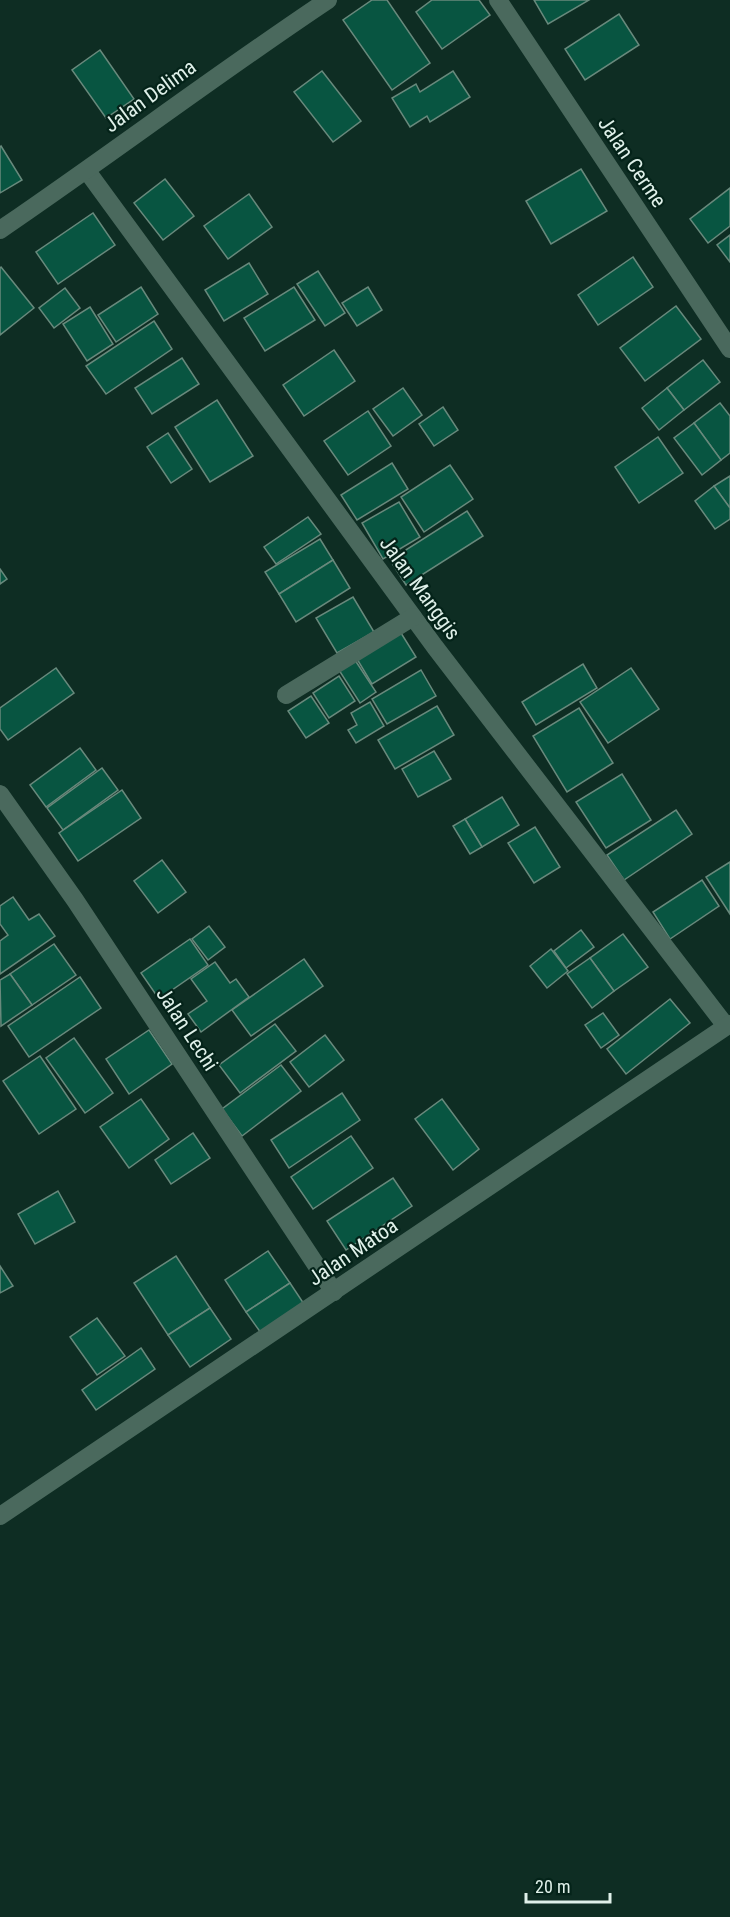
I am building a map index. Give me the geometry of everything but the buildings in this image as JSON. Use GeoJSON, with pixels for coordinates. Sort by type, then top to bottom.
{"type":"FeatureCollection","features":[{"type":"Feature","properties":{"kind":"street","name":"Jalan Delima"},"geometry":{"type":"LineString","coordinates":[[0,231],[87,171],[242,57],[328,0]]}},
{"type":"Feature","properties":{"kind":"street","name":"Jalan Cerme"},"geometry":{"type":"LineString","coordinates":[[498,0],[730,349]]}},
{"type":"Feature","properties":{"kind":"street","name":"Jalan Manggis"},"geometry":{"type":"LineString","coordinates":[[87,171],[496,728],[728,1025]]}},
{"type":"Feature","properties":{"kind":"street"},"geometry":{"type":"LineString","coordinates":[[286,694],[413,617]]}},
{"type":"Feature","properties":{"kind":"street","name":"Jalan Lechi"},"geometry":{"type":"LineString","coordinates":[[0,794],[75,900],[334,1292]]}},
{"type":"Feature","properties":{"kind":"street","name":"Jalan Matoa"},"geometry":{"type":"LineString","coordinates":[[0,1516],[728,1025]]}}]}
